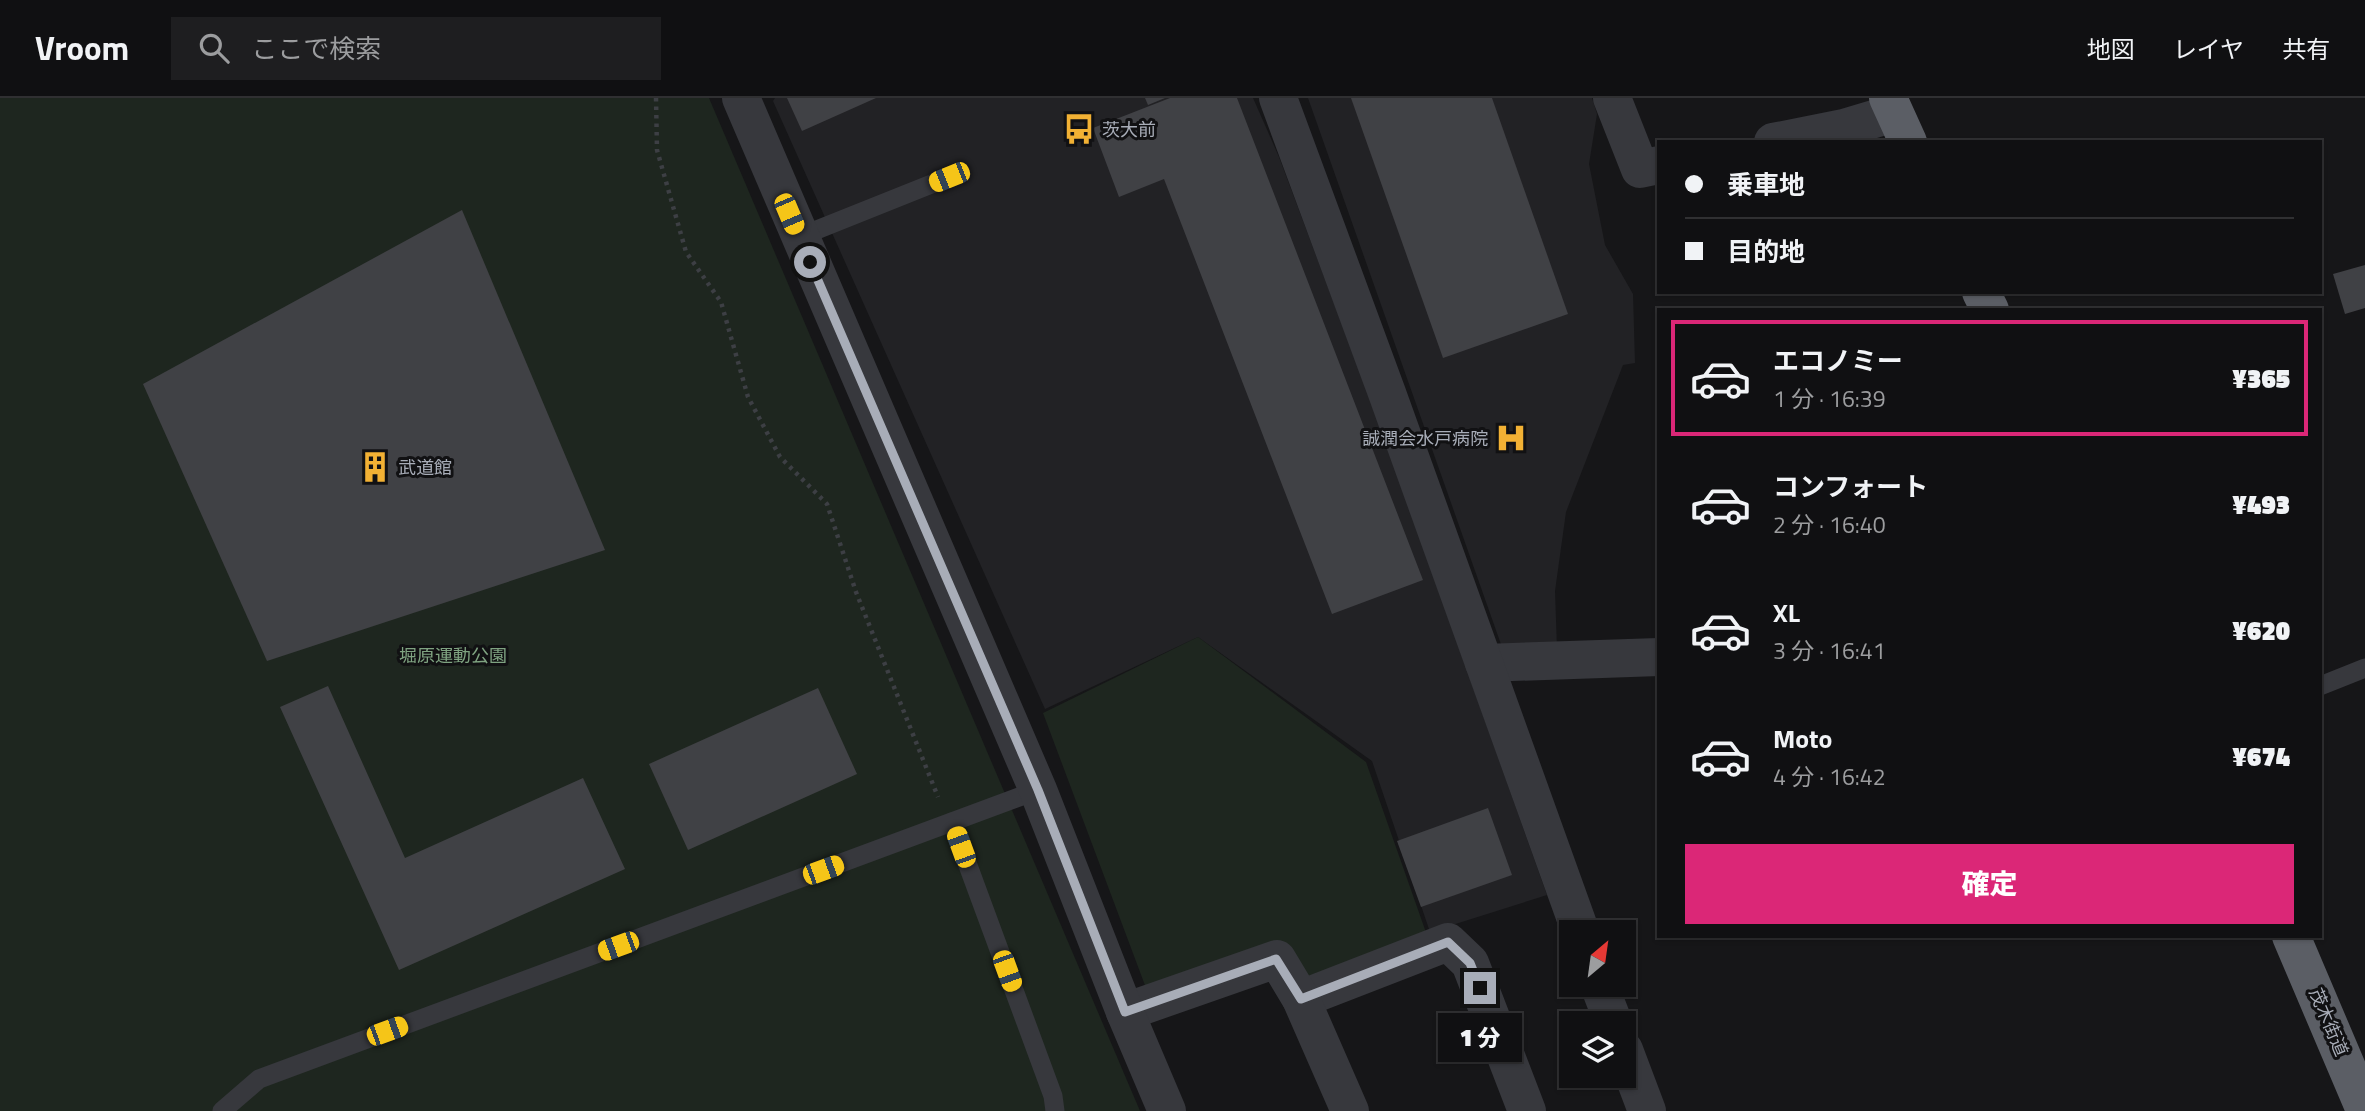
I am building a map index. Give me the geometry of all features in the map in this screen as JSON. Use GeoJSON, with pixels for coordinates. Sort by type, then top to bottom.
{"type":"FeatureCollection","features":[{"type":"Feature","properties":{"kind":"highway","name":"茂木街道"},"geometry":{"type":"LineString","coordinates":[[2292,938],[2365,1110]]}},
{"type":"Feature","properties":{"kind":"street"},"geometry":{"type":"LineString","coordinates":[[741,98],[1038,790],[1167,1111]]}},
{"type":"Feature","properties":{"kind":"street"},"geometry":{"type":"LineString","coordinates":[[1278,98],[1576,920]]}},
{"type":"Feature","properties":{"kind":"street"},"geometry":{"type":"LineString","coordinates":[[1612,98],[1640,169],[1657,165]]}},
{"type":"Feature","properties":{"kind":"street"},"geometry":{"type":"LineString","coordinates":[[1783,140],[1897,118]]}},
{"type":"Feature","properties":{"kind":"street"},"geometry":{"type":"LineString","coordinates":[[1484,663],[1657,657]]}},
{"type":"Feature","properties":{"kind":"street"},"geometry":{"type":"LineString","coordinates":[[1301,999],[1448,942],[1470,963],[1527,1111]]}},
{"type":"Feature","properties":{"kind":"street"},"geometry":{"type":"LineString","coordinates":[[1125,1012],[1276,959],[1301,999],[1350,1111]]}},
{"type":"Feature","properties":{"kind":"street"},"geometry":{"type":"LineString","coordinates":[[1636,1082],[1647,1111]]}},
{"type":"Feature","properties":{"kind":"lane"},"geometry":{"type":"LineString","coordinates":[[799,237],[949,177]]}},
{"type":"Feature","properties":{"kind":"lane"},"geometry":{"type":"LineString","coordinates":[[2322,685],[2365,668]]}},
{"type":"Feature","properties":{"kind":"lane"},"geometry":{"type":"LineString","coordinates":[[222,1111],[259,1079],[1038,790]]}},
{"type":"Feature","properties":{"kind":"lane"},"geometry":{"type":"LineString","coordinates":[[951,822],[1054,1096],[1055,1111]]}},
{"type":"Feature","properties":{"kind":"path"},"geometry":{"type":"LineString","coordinates":[[656,98],[657,150],[686,252],[721,302],[748,397],[780,457],[827,504],[856,592],[937,794],[951,822]]}},
{"type":"Feature","properties":{"kind":"shaded area"},"geometry":{"type":"Polygon","coordinates":[[[775,98],[1253,98],[1279,157],[1376,415],[1547,895],[1430,932],[1372,761],[1198,637],[1045,709],[773,101],[775,98]]]}},
{"type":"Feature","properties":{"kind":"shaded area","name":"誠潤会水戸病院"},"geometry":{"type":"Polygon","coordinates":[[[1308,98],[1592,98],[1597,114],[1589,164],[1605,245],[1633,294],[1635,363],[1623,365],[1566,512],[1555,591],[1557,649],[1503,650],[1308,98]]]}},
{"type":"Feature","properties":{"kind":"green space","name":"堀原運動公園"},"geometry":{"type":"Polygon","coordinates":[[[0,98],[709,98],[1140,1111],[0,1111],[0,98]]]}},
{"type":"Feature","properties":{"kind":"green space"},"geometry":{"type":"Polygon","coordinates":[[[1198,637],[1366,762],[1429,941],[1305,990],[1277,952],[1149,996],[1043,713],[1198,637]]]}},
{"type":"Feature","properties":{"kind":"building"},"geometry":{"type":"Polygon","coordinates":[[[787,98],[876,98],[802,131],[787,98]]]}},
{"type":"Feature","properties":{"kind":"building"},"geometry":{"type":"Polygon","coordinates":[[[1145,98],[1165,98],[1148,105],[1145,98]]]}},
{"type":"Feature","properties":{"kind":"building"},"geometry":{"type":"Polygon","coordinates":[[[1170,98],[1237,98],[1423,580],[1332,614],[1164,179],[1119,197],[1093,128],[1170,98]]]}},
{"type":"Feature","properties":{"kind":"building"},"geometry":{"type":"Polygon","coordinates":[[[1351,98],[1492,98],[1568,314],[1443,358],[1351,98]]]}},
{"type":"Feature","properties":{"kind":"building","name":"武道館"},"geometry":{"type":"Polygon","coordinates":[[[462,210],[605,550],[267,661],[143,384],[462,210]]]}},
{"type":"Feature","properties":{"kind":"building"},"geometry":{"type":"Polygon","coordinates":[[[2365,265],[2365,308],[2345,314],[2333,274],[2365,265]]]}},
{"type":"Feature","properties":{"kind":"building"},"geometry":{"type":"Polygon","coordinates":[[[328,686],[405,858],[583,778],[625,869],[399,970],[280,707],[328,686]]]}},
{"type":"Feature","properties":{"kind":"building"},"geometry":{"type":"Polygon","coordinates":[[[818,688],[857,774],[688,850],[649,764],[818,688]]]}},
{"type":"Feature","properties":{"kind":"building"},"geometry":{"type":"Polygon","coordinates":[[[1488,808],[1512,875],[1421,907],[1397,841],[1488,808]]]}},
{"type":"Feature","properties":{"kind":"place","name":"茨大前"},"geometry":{"type":"Point","coordinates":[1079,129]}},
{"type":"Feature","properties":{"kind":"place","name":"誠潤会水戸病院"},"geometry":{"type":"Point","coordinates":[1511,438]}},
{"type":"Feature","properties":{"kind":"place","name":"武道館"},"geometry":{"type":"Point","coordinates":[375,467]}},
{"type":"Feature","properties":{"kind":"route"},"geometry":{"type":"LineString","coordinates":[[810,262],[1038,790],[1125,1012],[1276,959],[1301,999],[1448,942],[1470,963],[1480,988]]}}]}
